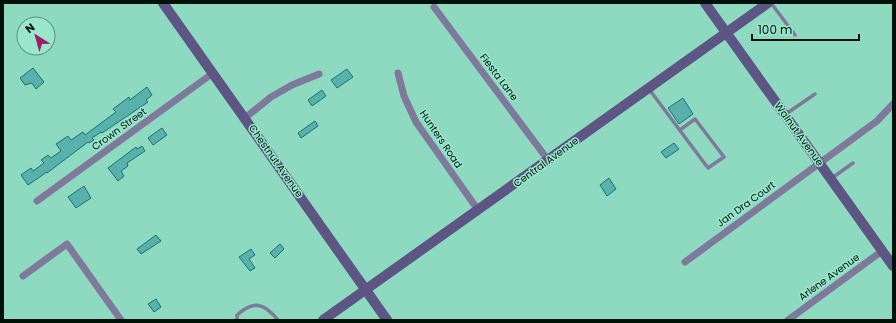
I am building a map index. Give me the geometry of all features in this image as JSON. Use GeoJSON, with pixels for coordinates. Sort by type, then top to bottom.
{"type":"FeatureCollection","features":[{"type":"Feature","properties":{"kind":"street","name":"Chestnut Avenue"},"geometry":{"type":"LineString","coordinates":[[163,3],[387,320]]}},
{"type":"Feature","properties":{"kind":"street","name":"Walnut Avenue"},"geometry":{"type":"LineString","coordinates":[[705,3],[893,266]]}},
{"type":"Feature","properties":{"kind":"street","name":"Central Avenue"},"geometry":{"type":"LineString","coordinates":[[323,320],[768,3]]}},
{"type":"Feature","properties":{"kind":"street","name":"Fiesta Lane"},"geometry":{"type":"LineString","coordinates":[[434,7],[548,160]]}},
{"type":"Feature","properties":{"kind":"street","name":"Crown Street"},"geometry":{"type":"LineString","coordinates":[[37,201],[213,73]]}},
{"type":"Feature","properties":{"kind":"street","name":"Hunters Road"},"geometry":{"type":"LineString","coordinates":[[398,73],[404,96],[416,122],[478,210]]}},
{"type":"Feature","properties":{"kind":"street"},"geometry":{"type":"LineString","coordinates":[[245,118],[271,97],[292,85],[319,74]]}},
{"type":"Feature","properties":{"kind":"street","name":"Jan Dra Court"},"geometry":{"type":"LineString","coordinates":[[684,262],[878,122],[893,104]]}},
{"type":"Feature","properties":{"kind":"street"},"geometry":{"type":"LineString","coordinates":[[23,276],[68,244],[121,320]]}},
{"type":"Feature","properties":{"kind":"street","name":"Arlene Avenue"},"geometry":{"type":"LineString","coordinates":[[788,320],[882,251]]}},
{"type":"Feature","properties":{"kind":"lane"},"geometry":{"type":"LineString","coordinates":[[771,3],[795,35]]}},
{"type":"Feature","properties":{"kind":"lane"},"geometry":{"type":"LineString","coordinates":[[648,88],[708,168],[724,157],[694,119],[680,130]]}},
{"type":"Feature","properties":{"kind":"lane"},"geometry":{"type":"LineString","coordinates":[[785,115],[815,94]]}},
{"type":"Feature","properties":{"kind":"lane"},"geometry":{"type":"LineString","coordinates":[[831,178],[853,163]]}},
{"type":"Feature","properties":{"kind":"lane"},"geometry":{"type":"LineString","coordinates":[[237,320],[237,315],[252,305],[260,305],[270,310],[278,320]]}},
{"type":"Feature","properties":{"kind":"building"},"geometry":{"type":"Polygon","coordinates":[[[33,68],[44,82],[36,89],[32,83],[25,85],[20,78],[33,68]]]}},
{"type":"Feature","properties":{"kind":"building"},"geometry":{"type":"Polygon","coordinates":[[[347,69],[353,77],[337,88],[331,80],[347,69]]]}},
{"type":"Feature","properties":{"kind":"building"},"geometry":{"type":"Polygon","coordinates":[[[147,87],[152,95],[146,100],[148,102],[102,133],[101,132],[92,138],[94,140],[89,143],[88,142],[47,173],[28,185],[21,175],[31,168],[33,171],[44,163],[41,160],[48,155],[51,158],[61,151],[56,144],[68,136],[71,140],[83,132],[85,135],[116,112],[113,109],[129,97],[130,100],[147,87]]]}},
{"type":"Feature","properties":{"kind":"building"},"geometry":{"type":"Polygon","coordinates":[[[322,90],[326,96],[312,106],[308,100],[322,90]]]}},
{"type":"Feature","properties":{"kind":"building"},"geometry":{"type":"Polygon","coordinates":[[[683,98],[693,114],[679,124],[668,108],[683,98]]]}},
{"type":"Feature","properties":{"kind":"building"},"geometry":{"type":"Polygon","coordinates":[[[315,121],[318,126],[301,138],[298,133],[315,121]]]}},
{"type":"Feature","properties":{"kind":"building"},"geometry":{"type":"Polygon","coordinates":[[[162,128],[167,135],[153,145],[148,138],[162,128]]]}},
{"type":"Feature","properties":{"kind":"building"},"geometry":{"type":"Polygon","coordinates":[[[674,143],[679,149],[666,158],[661,152],[674,143]]]}},
{"type":"Feature","properties":{"kind":"building"},"geometry":{"type":"Polygon","coordinates":[[[142,146],[145,151],[127,163],[128,166],[121,171],[124,176],[118,181],[108,168],[136,147],[137,149],[142,146]]]}},
{"type":"Feature","properties":{"kind":"building"},"geometry":{"type":"Polygon","coordinates":[[[609,178],[616,189],[607,196],[600,185],[609,178]]]}},
{"type":"Feature","properties":{"kind":"building"},"geometry":{"type":"Polygon","coordinates":[[[84,186],[91,198],[76,208],[68,197],[84,186]]]}},
{"type":"Feature","properties":{"kind":"building"},"geometry":{"type":"Polygon","coordinates":[[[156,235],[161,241],[141,254],[137,249],[156,235]]]}},
{"type":"Feature","properties":{"kind":"building"},"geometry":{"type":"Polygon","coordinates":[[[280,244],[284,249],[275,258],[270,253],[280,244]]]}},
{"type":"Feature","properties":{"kind":"building"},"geometry":{"type":"Polygon","coordinates":[[[251,249],[255,255],[249,259],[255,268],[250,271],[239,257],[251,249]]]}},
{"type":"Feature","properties":{"kind":"building"},"geometry":{"type":"Polygon","coordinates":[[[156,299],[161,307],[154,312],[148,304],[156,299]]]}}]}
